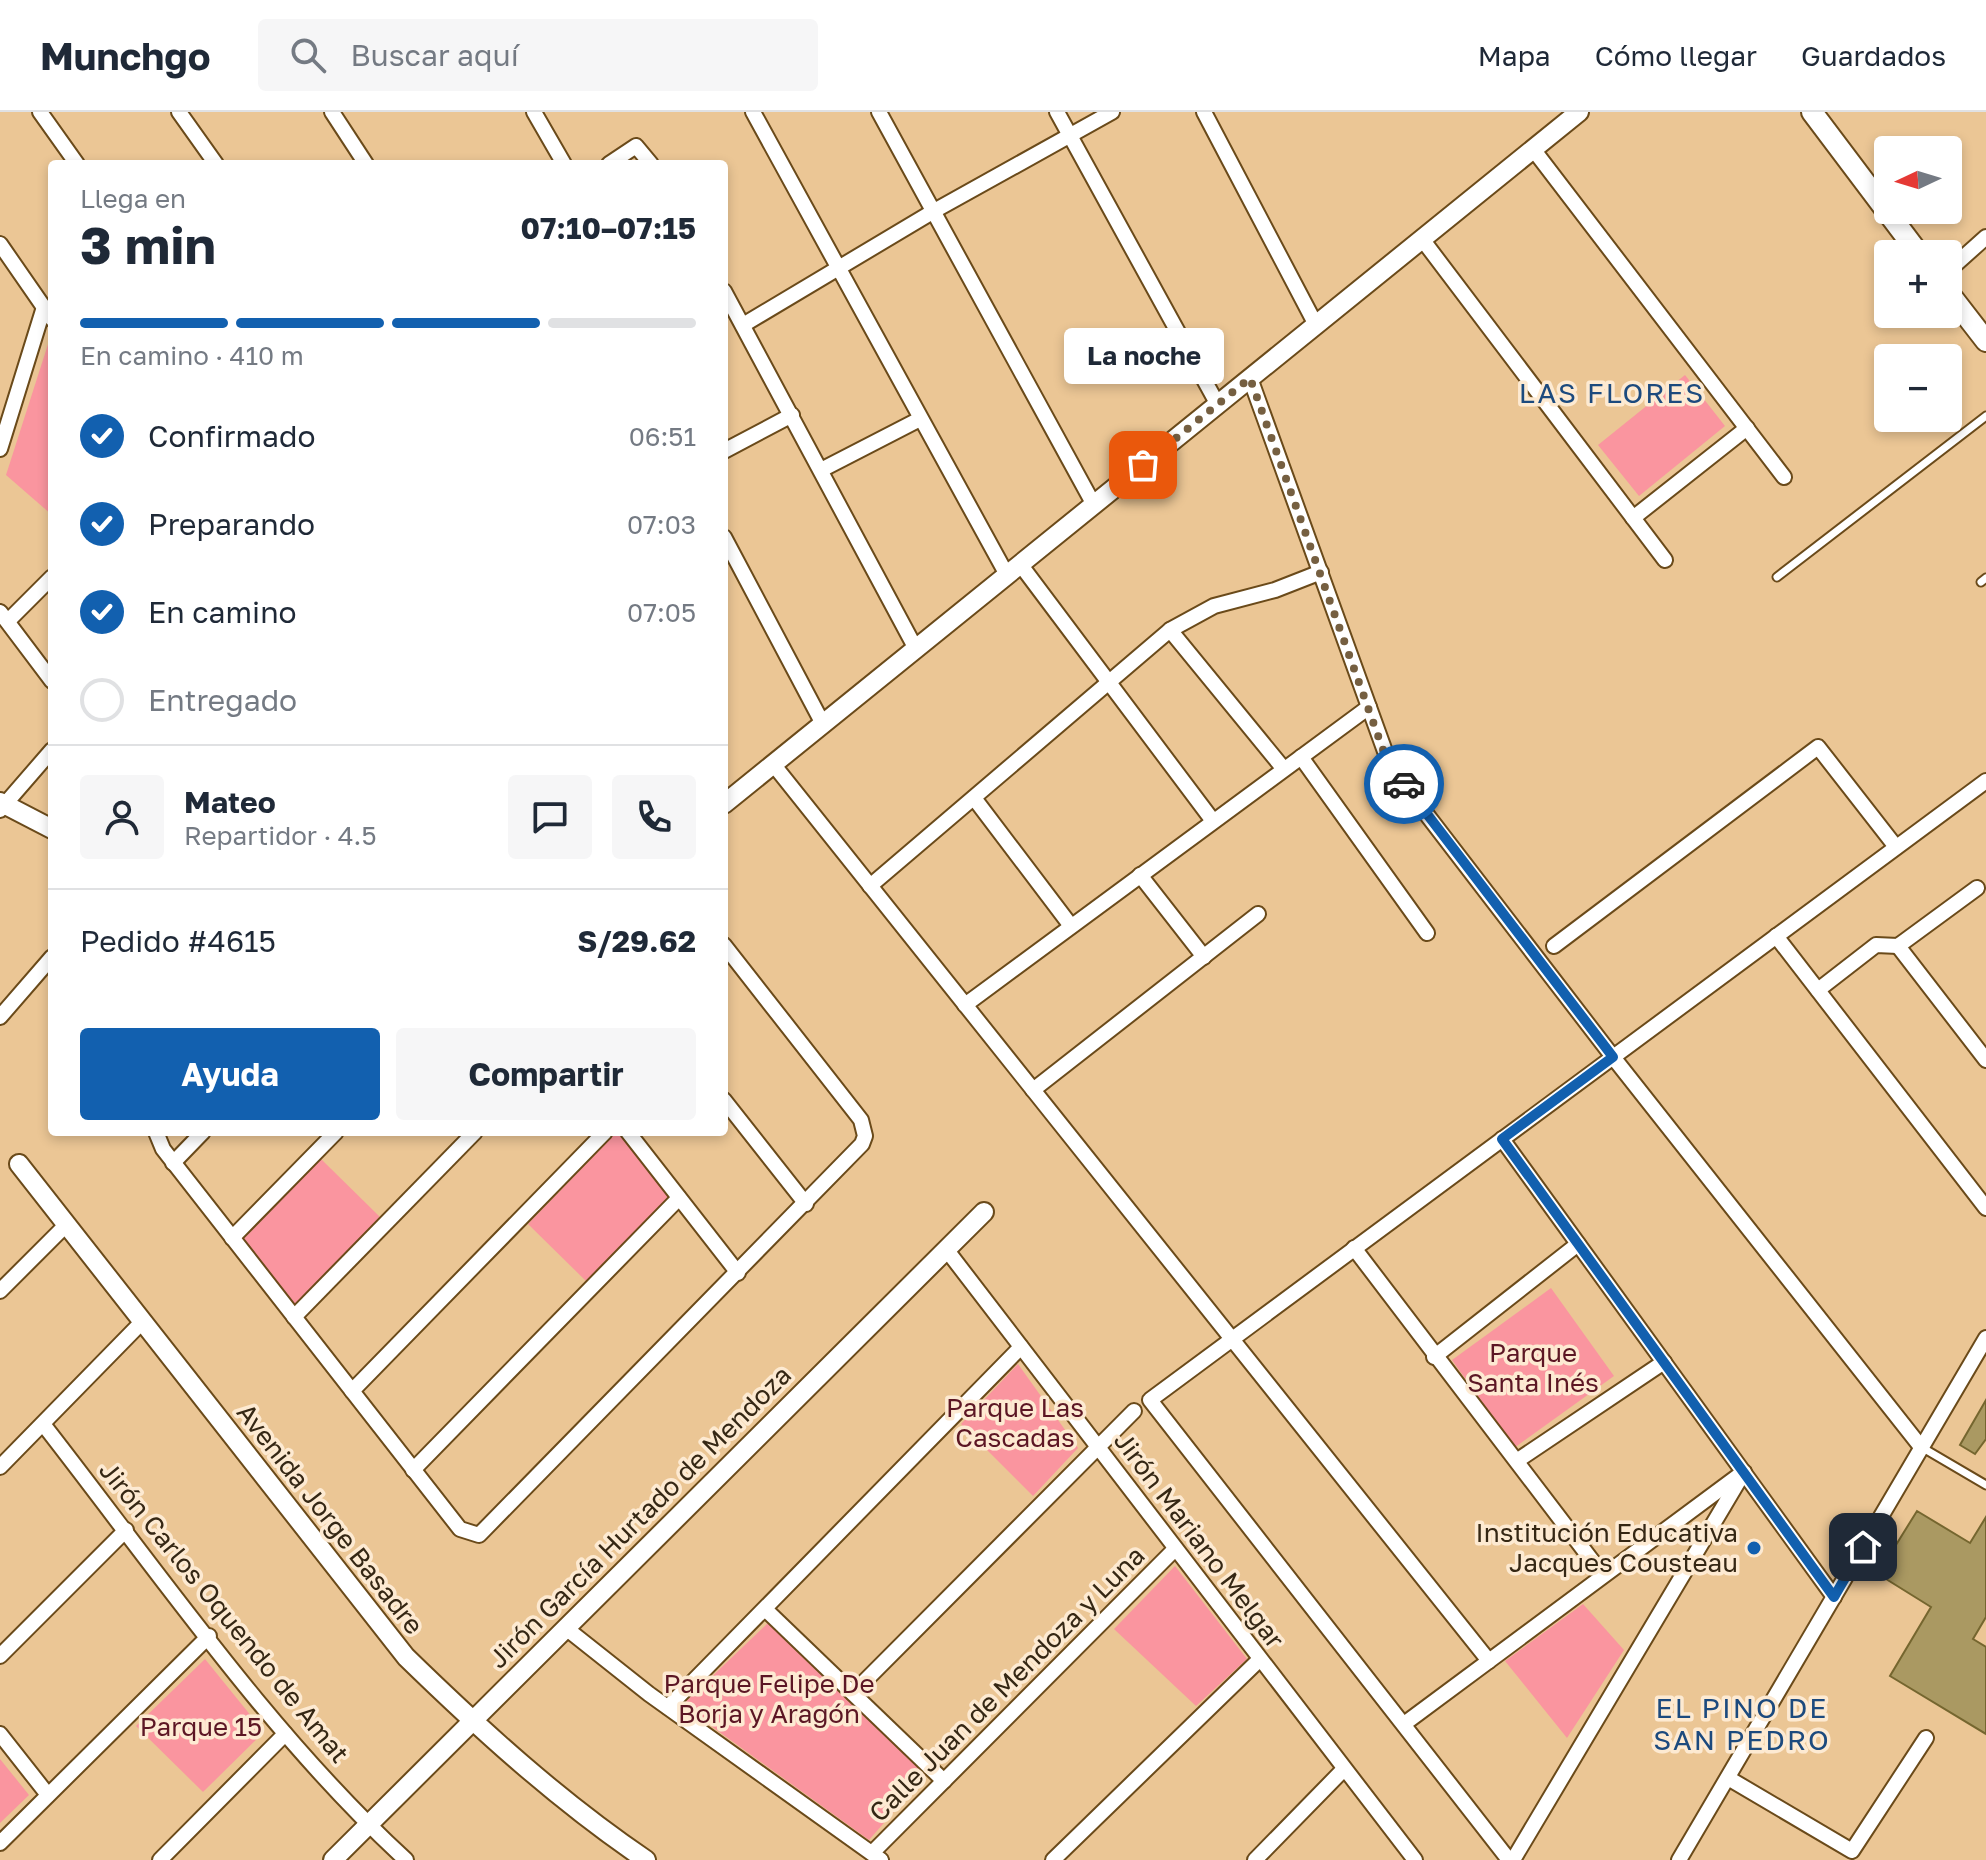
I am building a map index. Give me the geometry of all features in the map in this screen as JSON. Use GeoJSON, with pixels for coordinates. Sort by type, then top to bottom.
{"type":"FeatureCollection","features":[{"type":"Feature","properties":{"kind":"main road"},"geometry":{"type":"LineString","coordinates":[[1812,112],[1908,240]]}},
{"type":"Feature","properties":{"kind":"main road"},"geometry":{"type":"LineString","coordinates":[[1962,310],[1986,341]]}},
{"type":"Feature","properties":{"kind":"street"},"geometry":{"type":"LineString","coordinates":[[40,112],[74,160]]}},
{"type":"Feature","properties":{"kind":"street"},"geometry":{"type":"LineString","coordinates":[[179,112],[213,160]]}},
{"type":"Feature","properties":{"kind":"street"},"geometry":{"type":"LineString","coordinates":[[332,112],[363,160]]}},
{"type":"Feature","properties":{"kind":"street"},"geometry":{"type":"LineString","coordinates":[[534,112],[562,160]]}},
{"type":"Feature","properties":{"kind":"street"},"geometry":{"type":"LineString","coordinates":[[753,112],[920,419],[1013,570],[1110,684],[1213,821]]}},
{"type":"Feature","properties":{"kind":"street"},"geometry":{"type":"LineString","coordinates":[[879,112],[1094,505]]}},
{"type":"Feature","properties":{"kind":"street"},"geometry":{"type":"LineString","coordinates":[[1057,112],[1218,405]]}},
{"type":"Feature","properties":{"kind":"street"},"geometry":{"type":"LineString","coordinates":[[743,325],[934,211],[1112,112]]}},
{"type":"Feature","properties":{"kind":"street"},"geometry":{"type":"LineString","coordinates":[[1204,112],[1316,325]]}},
{"type":"Feature","properties":{"kind":"street"},"geometry":{"type":"LineString","coordinates":[[728,801],[1579,112]]}},
{"type":"Feature","properties":{"kind":"street"},"geometry":{"type":"LineString","coordinates":[[615,160],[636,146],[648,160]]}},
{"type":"Feature","properties":{"kind":"street"},"geometry":{"type":"LineString","coordinates":[[1533,149],[1784,477]]}},
{"type":"Feature","properties":{"kind":"street"},"geometry":{"type":"LineString","coordinates":[[1962,258],[1986,237]]}},
{"type":"Feature","properties":{"kind":"street"},"geometry":{"type":"LineString","coordinates":[[1422,239],[1665,560]]}},
{"type":"Feature","properties":{"kind":"street"},"geometry":{"type":"LineString","coordinates":[[0,244],[48,313],[0,449]]}},
{"type":"Feature","properties":{"kind":"street"},"geometry":{"type":"LineString","coordinates":[[728,298],[916,649]]}},
{"type":"Feature","properties":{"kind":"street"},"geometry":{"type":"LineString","coordinates":[[1250,378],[1391,768],[1613,1057],[1921,1447]]}},
{"type":"Feature","properties":{"kind":"street"},"geometry":{"type":"LineString","coordinates":[[728,449],[792,415]]}},
{"type":"Feature","properties":{"kind":"street"},"geometry":{"type":"LineString","coordinates":[[821,470],[920,419]]}},
{"type":"Feature","properties":{"kind":"street"},"geometry":{"type":"LineString","coordinates":[[1633,518],[1747,428]]}},
{"type":"Feature","properties":{"kind":"street"},"geometry":{"type":"LineString","coordinates":[[728,545],[823,724]]}},
{"type":"Feature","properties":{"kind":"street"},"geometry":{"type":"LineString","coordinates":[[870,886],[1170,630],[1214,606],[1275,590],[1321,572]]}},
{"type":"Feature","properties":{"kind":"street"},"geometry":{"type":"LineString","coordinates":[[48,580],[4,617],[48,676]]}},
{"type":"Feature","properties":{"kind":"street"},"geometry":{"type":"LineString","coordinates":[[1170,630],[1283,768]]}},
{"type":"Feature","properties":{"kind":"street"},"geometry":{"type":"LineString","coordinates":[[965,1005],[1369,707]]}},
{"type":"Feature","properties":{"kind":"street"},"geometry":{"type":"LineString","coordinates":[[1554,946],[1818,747],[1896,847]]}},
{"type":"Feature","properties":{"kind":"street"},"geometry":{"type":"LineString","coordinates":[[48,754],[1,807],[48,827]]}},
{"type":"Feature","properties":{"kind":"street"},"geometry":{"type":"LineString","coordinates":[[1301,757],[1427,933]]}},
{"type":"Feature","properties":{"kind":"street"},"geometry":{"type":"LineString","coordinates":[[773,764],[1489,1661]]}},
{"type":"Feature","properties":{"kind":"street"},"geometry":{"type":"LineString","coordinates":[[1744,1472],[1511,1860],[1150,1400],[1986,781]]}},
{"type":"Feature","properties":{"kind":"street"},"geometry":{"type":"LineString","coordinates":[[974,798],[1071,926]]}},
{"type":"Feature","properties":{"kind":"street"},"geometry":{"type":"LineString","coordinates":[[1140,875],[1204,957]]}},
{"type":"Feature","properties":{"kind":"street"},"geometry":{"type":"LineString","coordinates":[[1818,990],[1876,945],[1898,946],[1977,888]]}},
{"type":"Feature","properties":{"kind":"street"},"geometry":{"type":"LineString","coordinates":[[1033,1090],[1258,914]]}},
{"type":"Feature","properties":{"kind":"street"},"geometry":{"type":"LineString","coordinates":[[1776,936],[1985,1201]]}},
{"type":"Feature","properties":{"kind":"street"},"geometry":{"type":"LineString","coordinates":[[1898,946],[1986,1060]]}},
{"type":"Feature","properties":{"kind":"street"},"geometry":{"type":"LineString","coordinates":[[158,1136],[173,1163],[460,1529],[472,1535],[486,1532],[858,1151],[864,1128],[728,950]]}},
{"type":"Feature","properties":{"kind":"street"},"geometry":{"type":"LineString","coordinates":[[0,1017],[48,962]]}},
{"type":"Feature","properties":{"kind":"street"},"geometry":{"type":"LineString","coordinates":[[728,1105],[806,1204]]}},
{"type":"Feature","properties":{"kind":"street"},"geometry":{"type":"LineString","coordinates":[[173,1163],[199,1136]]}},
{"type":"Feature","properties":{"kind":"street"},"geometry":{"type":"LineString","coordinates":[[232,1238],[332,1136]]}},
{"type":"Feature","properties":{"kind":"street"},"geometry":{"type":"LineString","coordinates":[[294,1317],[471,1136]]}},
{"type":"Feature","properties":{"kind":"street"},"geometry":{"type":"LineString","coordinates":[[352,1391],[601,1136]]}},
{"type":"Feature","properties":{"kind":"street"},"geometry":{"type":"LineString","coordinates":[[631,1136],[738,1273]]}},
{"type":"Feature","properties":{"kind":"street"},"geometry":{"type":"LineString","coordinates":[[1502,1139],[1834,1597]]}},
{"type":"Feature","properties":{"kind":"street","name":"Avenida Jorge Basadre"},"geometry":{"type":"LineString","coordinates":[[19,1164],[406,1657],[471,1721],[580,1815],[646,1860]]}},
{"type":"Feature","properties":{"kind":"street"},"geometry":{"type":"LineString","coordinates":[[413,1470],[679,1198]]}},
{"type":"Feature","properties":{"kind":"street","name":"Jirón García Hurtado de Mendoza"},"geometry":{"type":"LineString","coordinates":[[333,1860],[984,1212]]}},
{"type":"Feature","properties":{"kind":"street"},"geometry":{"type":"LineString","coordinates":[[0,1291],[67,1224]]}},
{"type":"Feature","properties":{"kind":"street"},"geometry":{"type":"LineString","coordinates":[[1434,1357],[1578,1244]]}},
{"type":"Feature","properties":{"kind":"street"},"geometry":{"type":"LineString","coordinates":[[1354,1248],[1603,1575]]}},
{"type":"Feature","properties":{"kind":"street","name":"Jirón Mariano Melgar"},"geometry":{"type":"LineString","coordinates":[[946,1249],[1415,1860]]}},
{"type":"Feature","properties":{"kind":"street"},"geometry":{"type":"LineString","coordinates":[[0,1467],[143,1321]]}},
{"type":"Feature","properties":{"kind":"street"},"geometry":{"type":"LineString","coordinates":[[1679,1860],[1986,1338]]}},
{"type":"Feature","properties":{"kind":"street"},"geometry":{"type":"LineString","coordinates":[[668,1707],[1021,1347]]}},
{"type":"Feature","properties":{"kind":"street"},"geometry":{"type":"LineString","coordinates":[[1518,1460],[1664,1362]]}},
{"type":"Feature","properties":{"kind":"street"},"geometry":{"type":"LineString","coordinates":[[853,1693],[1134,1411]]}},
{"type":"Feature","properties":{"kind":"street","name":"Jirón Carlos Oquendo de Amat"},"geometry":{"type":"LineString","coordinates":[[43,1424],[285,1734],[368,1825],[406,1860]]}},
{"type":"Feature","properties":{"kind":"street"},"geometry":{"type":"LineString","coordinates":[[1404,1724],[1744,1472]]}},
{"type":"Feature","properties":{"kind":"street"},"geometry":{"type":"LineString","coordinates":[[0,1656],[126,1530]]}},
{"type":"Feature","properties":{"kind":"street","name":"Calle Juan de Mendoza y Luna"},"geometry":{"type":"LineString","coordinates":[[877,1857],[944,1781],[1175,1549]]}},
{"type":"Feature","properties":{"kind":"street"},"geometry":{"type":"LineString","coordinates":[[765,1609],[944,1781]]}},
{"type":"Feature","properties":{"kind":"street"},"geometry":{"type":"LineString","coordinates":[[567,1629],[668,1707],[877,1857]]}},
{"type":"Feature","properties":{"kind":"street"},"geometry":{"type":"LineString","coordinates":[[0,1843],[209,1636]]}},
{"type":"Feature","properties":{"kind":"street"},"geometry":{"type":"LineString","coordinates":[[1053,1860],[1259,1660]]}},
{"type":"Feature","properties":{"kind":"street"},"geometry":{"type":"LineString","coordinates":[[0,1734],[48,1795]]}},
{"type":"Feature","properties":{"kind":"street"},"geometry":{"type":"LineString","coordinates":[[160,1860],[285,1734]]}},
{"type":"Feature","properties":{"kind":"street"},"geometry":{"type":"LineString","coordinates":[[1728,1778],[1852,1851],[1926,1738]]}},
{"type":"Feature","properties":{"kind":"street"},"geometry":{"type":"LineString","coordinates":[[1255,1860],[1344,1769]]}},
{"type":"Feature","properties":{"kind":"lane"},"geometry":{"type":"LineString","coordinates":[[1777,577],[1986,416]]}},
{"type":"Feature","properties":{"kind":"lane"},"geometry":{"type":"LineString","coordinates":[[1921,1447],[1986,1485]]}},
{"type":"Feature","properties":{"kind":"green space"},"geometry":{"type":"Polygon","coordinates":[[[48,344],[48,512],[6,475],[48,344]]]}},
{"type":"Feature","properties":{"kind":"green space"},"geometry":{"type":"Polygon","coordinates":[[[1685,375],[1725,426],[1639,496],[1598,445],[1685,375]]]}},
{"type":"Feature","properties":{"kind":"green space"},"geometry":{"type":"Polygon","coordinates":[[[613,1136],[620,1136],[669,1196],[586,1281],[528,1224],[613,1136]]]}},
{"type":"Feature","properties":{"kind":"green space"},"geometry":{"type":"Polygon","coordinates":[[[321,1159],[380,1217],[295,1306],[243,1239],[321,1159]]]}},
{"type":"Feature","properties":{"kind":"green space","name":"Parque Santa Inés"},"geometry":{"type":"Polygon","coordinates":[[[1551,1288],[1614,1376],[1514,1448],[1452,1360],[1551,1288]]]}},
{"type":"Feature","properties":{"kind":"green space","name":"Parque Las Cascadas"},"geometry":{"type":"Polygon","coordinates":[[[1018,1364],[1078,1448],[1033,1496],[961,1424],[1018,1364]]]}},
{"type":"Feature","properties":{"kind":"green space"},"geometry":{"type":"Polygon","coordinates":[[[1175,1566],[1247,1659],[1196,1706],[1114,1629],[1175,1566]]]}},
{"type":"Feature","properties":{"kind":"green space"},"geometry":{"type":"Polygon","coordinates":[[[1583,1604],[1624,1650],[1567,1738],[1505,1661],[1583,1604]]]}},
{"type":"Feature","properties":{"kind":"green space","name":"Parque Felipe De Borja y Aragón"},"geometry":{"type":"Polygon","coordinates":[[[769,1622],[926,1775],[869,1840],[682,1705],[769,1622]]]}},
{"type":"Feature","properties":{"kind":"green space","name":"Parque 15"},"geometry":{"type":"Polygon","coordinates":[[[205,1659],[264,1732],[203,1792],[136,1726],[205,1659]]]}},
{"type":"Feature","properties":{"kind":"green space"},"geometry":{"type":"Polygon","coordinates":[[[0,1759],[29,1795],[0,1823],[0,1759]]]}},
{"type":"Feature","properties":{"kind":"building"},"geometry":{"type":"Polygon","coordinates":[[[1986,1400],[1986,1439],[1975,1454],[1960,1445],[1986,1400]]]}},
{"type":"Feature","properties":{"kind":"building"},"geometry":{"type":"Polygon","coordinates":[[[1917,1511],[1970,1543],[1986,1517],[1986,1617],[1973,1639],[1986,1647],[1986,1734],[1890,1676],[1931,1607],[1878,1574],[1917,1511]]]}},
{"type":"Feature","properties":{"kind":"way so far"},"geometry":{"type":"LineString","coordinates":[[1143,465],[1250,378],[1386,758],[1404,784]]}},
{"type":"Feature","properties":{"kind":"place","name":"La noche"},"geometry":{"type":"Point","coordinates":[1143,465]}},
{"type":"Feature","properties":{"kind":"place","name":"Institución Educativa Jacques Cousteau"},"geometry":{"type":"Point","coordinates":[1754,1548]}},
{"type":"Feature","properties":{"kind":"district","name":"LAS FLORES"},"geometry":{"type":"Point","coordinates":[1612,393]}},
{"type":"Feature","properties":{"kind":"district","name":"EL PINO DE SAN PEDRO"},"geometry":{"type":"Point","coordinates":[1742,1724]}},
{"type":"Feature","properties":{"kind":"route"},"geometry":{"type":"LineString","coordinates":[[1404,784],[1613,1057],[1502,1139],[1834,1597],[1863,1547]]}}]}
